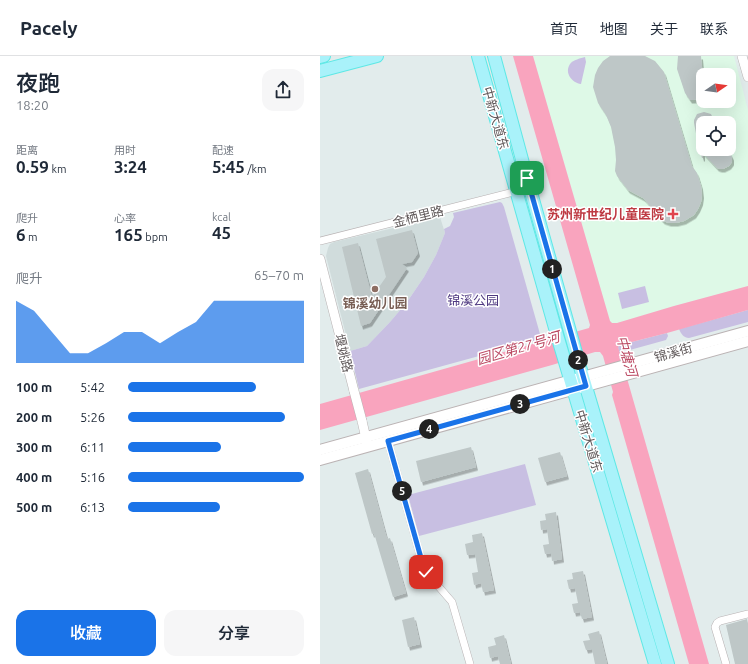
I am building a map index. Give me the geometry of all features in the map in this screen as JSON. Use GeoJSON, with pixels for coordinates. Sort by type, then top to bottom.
{"type":"FeatureCollection","features":[{"type":"Feature","properties":{"kind":"main road"},"geometry":{"type":"LineString","coordinates":[[320,57],[324,56]]}},
{"type":"Feature","properties":{"kind":"main road"},"geometry":{"type":"LineString","coordinates":[[320,71],[377,56]]}},
{"type":"Feature","properties":{"kind":"main road","name":"中新大道东"},"geometry":{"type":"LineString","coordinates":[[478,56],[557,335],[655,664]]}},
{"type":"Feature","properties":{"kind":"main road","name":"中新大道东"},"geometry":{"type":"LineString","coordinates":[[494,56],[584,381],[668,664]]}},
{"type":"Feature","properties":{"kind":"main road","name":"锦溪街"},"geometry":{"type":"LineString","coordinates":[[626,370],[748,331]]}},
{"type":"Feature","properties":{"kind":"main road","name":"锦溪街"},"geometry":{"type":"LineString","coordinates":[[320,450],[367,442],[388,441],[584,381],[748,341]]}},
{"type":"Feature","properties":{"kind":"main road","name":"锦溪街"},"geometry":{"type":"LineString","coordinates":[[320,460],[367,442],[572,385]]}},
{"type":"Feature","properties":{"kind":"street"},"geometry":{"type":"LineString","coordinates":[[742,56],[748,77]]}},
{"type":"Feature","properties":{"kind":"street","name":"金栖里路"},"geometry":{"type":"LineString","coordinates":[[320,241],[517,191]]}},
{"type":"Feature","properties":{"kind":"street","name":"堰姚路"},"geometry":{"type":"LineString","coordinates":[[320,259],[367,442]]}},
{"type":"Feature","properties":{"kind":"street"},"geometry":{"type":"LineString","coordinates":[[388,441],[424,569],[452,602],[470,664]]}},
{"type":"Feature","properties":{"kind":"street"},"geometry":{"type":"LineString","coordinates":[[726,664],[715,627],[720,621],[748,614]]}},
{"type":"Feature","properties":{"kind":"shaded area"},"geometry":{"type":"Polygon","coordinates":[[[513,56],[533,56],[610,321],[612,323],[617,323],[748,286],[748,310],[620,345],[618,347],[709,664],[689,664],[612,395],[613,392],[603,356],[600,352],[595,352],[320,430],[320,404],[589,328],[590,325],[513,56]]]}},
{"type":"Feature","properties":{"kind":"shaded area"},"geometry":{"type":"Polygon","coordinates":[[[533,56],[734,56],[748,110],[748,286],[617,323],[612,323],[610,321],[533,56]]]}},
{"type":"Feature","properties":{"kind":"shaded area","name":"锦溪幼儿园"},"geometry":{"type":"Polygon","coordinates":[[[440,217],[445,233],[436,255],[424,277],[407,302],[367,346],[350,351],[326,256],[330,244],[440,217]]]}},
{"type":"Feature","properties":{"kind":"green space"},"geometry":{"type":"Polygon","coordinates":[[[585,57],[586,62],[581,84],[572,80],[568,74],[568,67],[573,61],[585,57]]]}},
{"type":"Feature","properties":{"kind":"green space","name":"锦溪公园"},"geometry":{"type":"Polygon","coordinates":[[[500,202],[504,207],[540,334],[534,341],[359,389],[350,351],[367,346],[407,302],[424,277],[436,255],[445,233],[444,229],[450,226],[454,217],[453,213],[500,202]]]}},
{"type":"Feature","properties":{"kind":"green space"},"geometry":{"type":"Polygon","coordinates":[[[645,286],[649,302],[622,309],[618,293],[645,286]]]}},
{"type":"Feature","properties":{"kind":"green space"},"geometry":{"type":"Polygon","coordinates":[[[748,310],[748,322],[689,338],[683,335],[679,329],[748,310]]]}},
{"type":"Feature","properties":{"kind":"green space"},"geometry":{"type":"Polygon","coordinates":[[[667,333],[668,336],[666,340],[619,353],[618,347],[620,345],[667,333]]]}},
{"type":"Feature","properties":{"kind":"green space"},"geometry":{"type":"Polygon","coordinates":[[[525,464],[536,505],[419,536],[408,495],[525,464]]]}},
{"type":"Feature","properties":{"kind":"building"},"geometry":{"type":"Polygon","coordinates":[[[610,56],[645,56],[655,61],[664,72],[692,166],[697,173],[701,186],[702,195],[698,209],[694,215],[684,221],[669,223],[663,221],[643,198],[628,190],[617,176],[615,171],[615,147],[611,127],[606,115],[598,103],[593,87],[598,68],[603,61],[610,56]]]}},
{"type":"Feature","properties":{"kind":"building"},"geometry":{"type":"Polygon","coordinates":[[[678,56],[701,56],[702,68],[696,68],[696,100],[690,100],[685,93],[677,69],[678,56]]]}},
{"type":"Feature","properties":{"kind":"building"},"geometry":{"type":"Polygon","coordinates":[[[704,112],[711,114],[712,116],[696,116],[697,114],[704,112]]]}},
{"type":"Feature","properties":{"kind":"building"},"geometry":{"type":"Polygon","coordinates":[[[696,116],[696,134],[694,123],[696,116]]]}},
{"type":"Feature","properties":{"kind":"building"},"geometry":{"type":"Polygon","coordinates":[[[706,156],[732,156],[732,162],[729,166],[723,169],[717,168],[706,156]]]}},
{"type":"Feature","properties":{"kind":"building"},"geometry":{"type":"Polygon","coordinates":[[[412,230],[418,253],[412,262],[402,264],[407,268],[370,323],[361,326],[342,247],[358,243],[372,297],[386,277],[376,239],[412,230]]]}},
{"type":"Feature","properties":{"kind":"building"},"geometry":{"type":"Polygon","coordinates":[[[471,447],[476,467],[421,482],[416,461],[471,447]]]}},
{"type":"Feature","properties":{"kind":"building"},"geometry":{"type":"Polygon","coordinates":[[[560,452],[567,476],[545,482],[538,458],[560,452]]]}},
{"type":"Feature","properties":{"kind":"building"},"geometry":{"type":"Polygon","coordinates":[[[368,469],[387,539],[390,538],[406,593],[393,597],[374,533],[372,534],[355,473],[368,469]]]}},
{"type":"Feature","properties":{"kind":"building"},"geometry":{"type":"Polygon","coordinates":[[[556,512],[562,559],[552,561],[551,553],[545,554],[543,545],[549,544],[547,529],[541,530],[540,521],[546,520],[545,514],[556,512]]]}},
{"type":"Feature","properties":{"kind":"building"},"geometry":{"type":"Polygon","coordinates":[[[482,533],[494,590],[483,592],[481,583],[474,585],[472,573],[478,572],[475,554],[467,555],[465,544],[473,542],[472,535],[482,533]]]}},
{"type":"Feature","properties":{"kind":"building"},"geometry":{"type":"Polygon","coordinates":[[[583,571],[592,617],[582,619],[580,612],[574,613],[572,604],[578,603],[575,588],[569,589],[567,580],[573,579],[572,573],[583,571]]]}},
{"type":"Feature","properties":{"kind":"building"},"geometry":{"type":"Polygon","coordinates":[[[414,617],[420,644],[408,647],[402,620],[414,617]]]}},
{"type":"Feature","properties":{"kind":"building"},"geometry":{"type":"Polygon","coordinates":[[[747,619],[748,664],[735,664],[726,625],[747,619]]]}},
{"type":"Feature","properties":{"kind":"building"},"geometry":{"type":"Polygon","coordinates":[[[599,631],[607,664],[595,664],[592,649],[586,650],[583,641],[590,640],[588,634],[599,631]]]}},
{"type":"Feature","properties":{"kind":"building"},"geometry":{"type":"Polygon","coordinates":[[[504,635],[511,664],[500,664],[498,656],[490,658],[488,647],[496,645],[494,638],[504,635]]]}},
{"type":"Feature","properties":{"kind":"place","name":"苏州新世纪儿童医院"},"geometry":{"type":"Point","coordinates":[673,214]}},
{"type":"Feature","properties":{"kind":"place","name":"锦溪幼儿园"},"geometry":{"type":"Point","coordinates":[375,289]}},
{"type":"Feature","properties":{"kind":"route"},"geometry":{"type":"LineString","coordinates":[[426,572],[388,441],[586,386],[527,178]]}},
{"type":"Feature","properties":{"kind":"water label","name":"园区第27号河"},"geometry":{"type":"Point","coordinates":[518,348]}},
{"type":"Feature","properties":{"kind":"water label","name":"中塘河"},"geometry":{"type":"Point","coordinates":[627,356]}}]}
